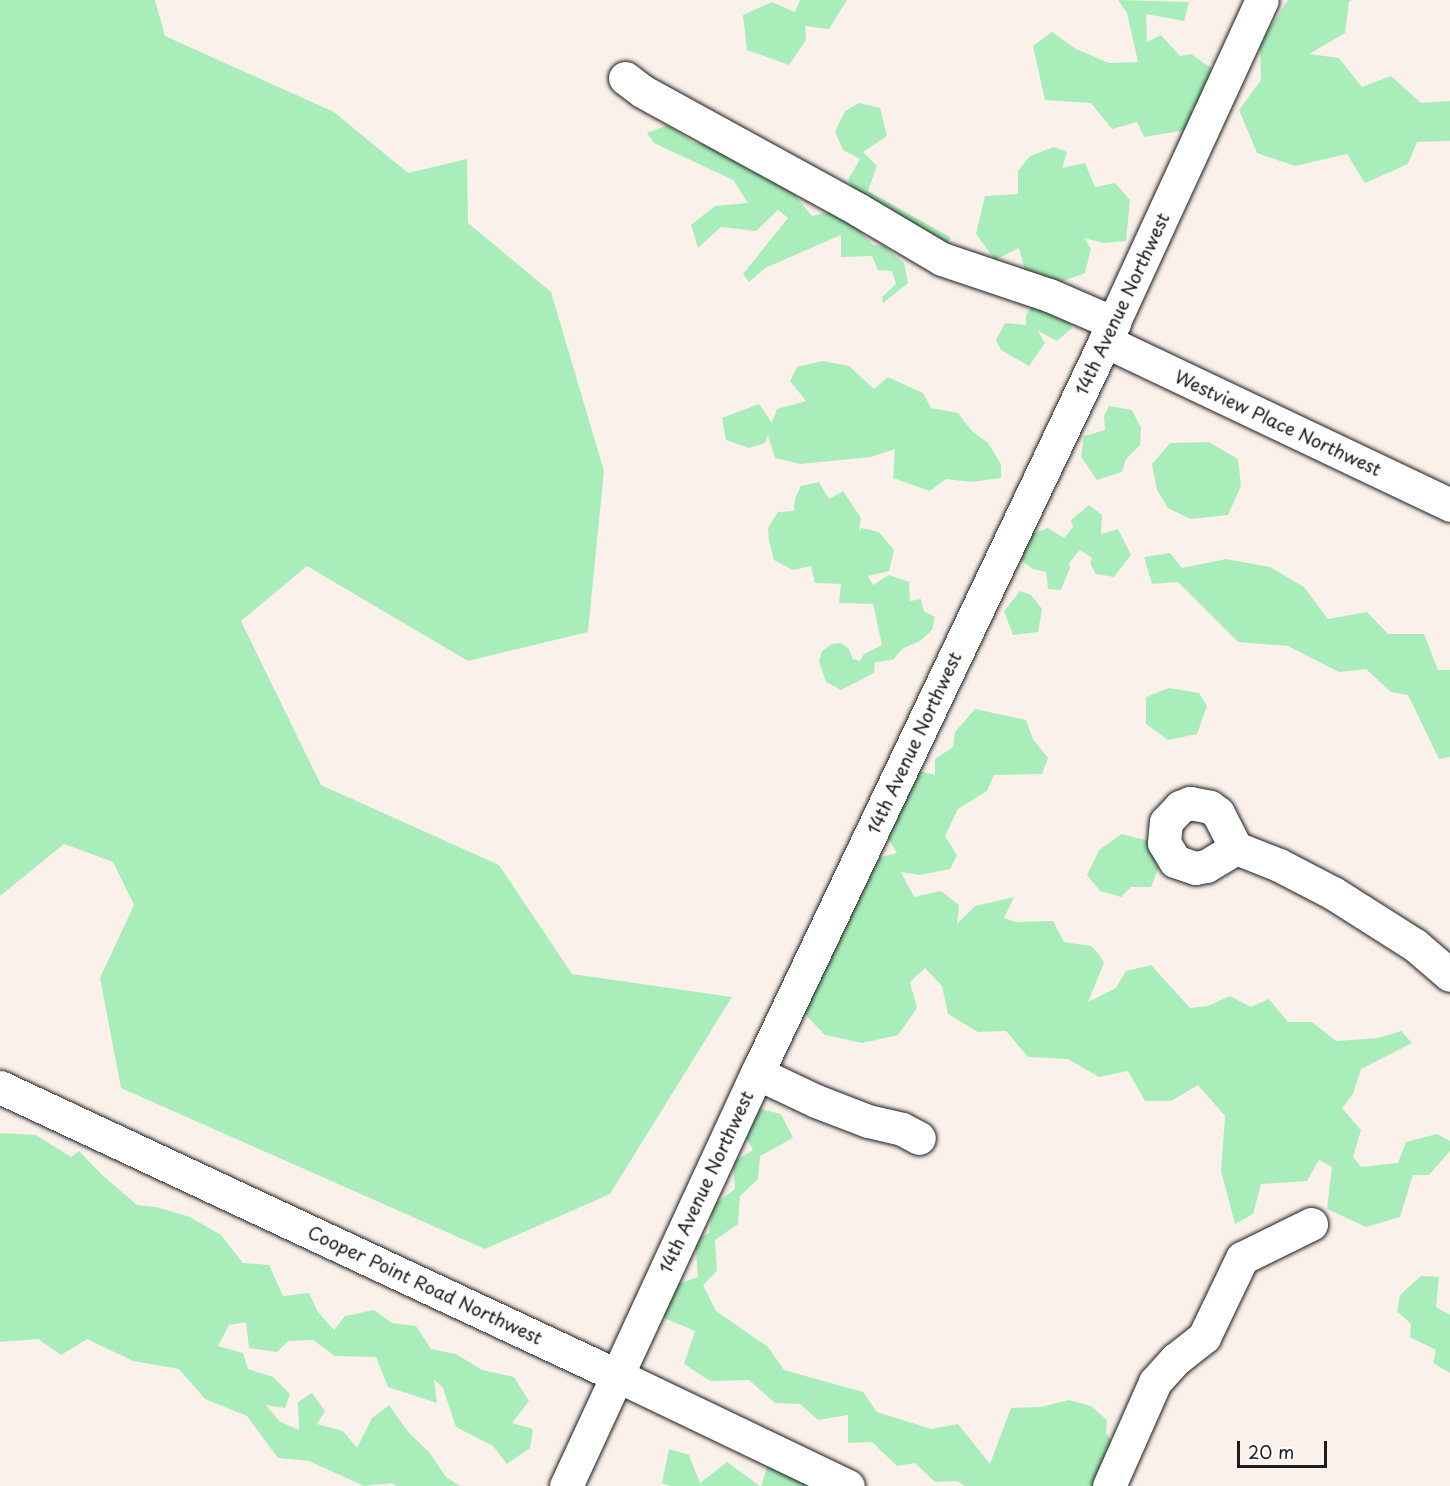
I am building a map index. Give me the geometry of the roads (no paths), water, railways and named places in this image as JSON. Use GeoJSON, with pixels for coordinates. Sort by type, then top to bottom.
{"type":"FeatureCollection","features":[{"type":"Feature","properties":{"kind":"street","name":"14th Avenue Northwest"},"geometry":{"type":"LineString","coordinates":[[566,1486],[757,1073],[1110,332],[1262,0]]}},
{"type":"Feature","properties":{"kind":"street","name":"Westview Place Northwest"},"geometry":{"type":"LineString","coordinates":[[626,78],[642,91],[859,210],[942,259],[1049,295],[1110,332],[1450,505]]}},
{"type":"Feature","properties":{"kind":"street"},"geometry":{"type":"LineString","coordinates":[[1236,848],[1280,865],[1333,893],[1415,945],[1450,975]]}},
{"type":"Feature","properties":{"kind":"street"},"geometry":{"type":"LineString","coordinates":[[757,1073],[826,1105],[868,1121],[902,1129],[919,1138]]}},
{"type":"Feature","properties":{"kind":"street","name":"Cooper Point Road Northwest"},"geometry":{"type":"LineString","coordinates":[[0,1087],[848,1486]]}},
{"type":"Feature","properties":{"kind":"street"},"geometry":{"type":"LineString","coordinates":[[1109,1486],[1155,1382],[1176,1359],[1204,1337],[1242,1258],[1311,1224]]}}]}
